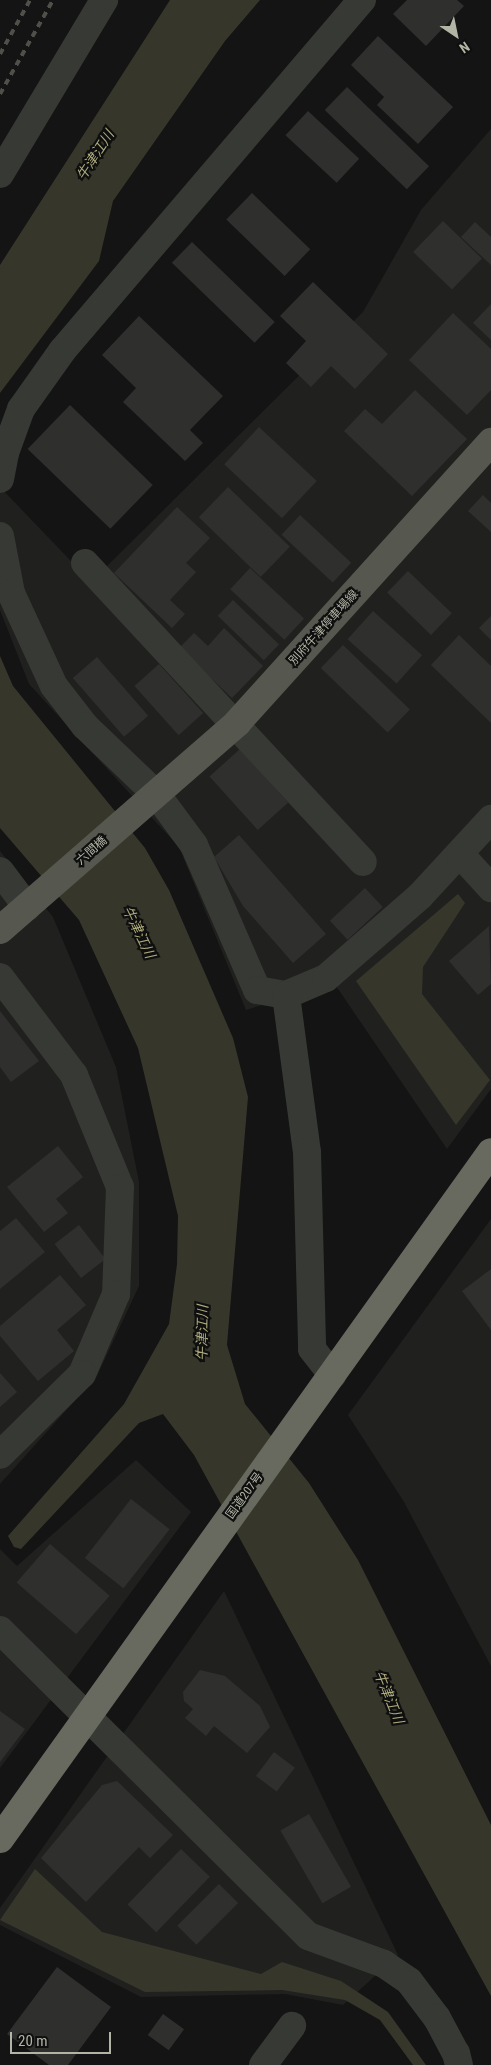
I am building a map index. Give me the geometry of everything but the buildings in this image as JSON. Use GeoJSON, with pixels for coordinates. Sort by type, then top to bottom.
{"type":"FeatureCollection","features":[{"type":"Feature","properties":{"kind":"highway","name":"国道207号"},"geometry":{"type":"LineString","coordinates":[[0,1839],[491,1152]]}},
{"type":"Feature","properties":{"kind":"main road","name":"別府牛津停車場線"},"geometry":{"type":"LineString","coordinates":[[152,800],[237,723],[491,442]]}},
{"type":"Feature","properties":{"kind":"main road","name":"六間橋"},"geometry":{"type":"LineString","coordinates":[[32,902],[152,800]]}},
{"type":"Feature","properties":{"kind":"main road"},"geometry":{"type":"LineString","coordinates":[[0,930],[32,902]]}},
{"type":"Feature","properties":{"kind":"street"},"geometry":{"type":"LineString","coordinates":[[0,479],[5,453],[21,409],[62,351],[362,0]]}},
{"type":"Feature","properties":{"kind":"street"},"geometry":{"type":"LineString","coordinates":[[0,174],[93,6]]}},
{"type":"Feature","properties":{"kind":"street"},"geometry":{"type":"LineString","coordinates":[[0,536],[11,592],[54,686],[85,726],[194,846],[257,990],[286,995],[326,978],[420,896],[461,855],[491,819]]}},
{"type":"Feature","properties":{"kind":"street"},"geometry":{"type":"LineString","coordinates":[[86,563],[237,723],[363,862]]}},
{"type":"Feature","properties":{"kind":"street"},"geometry":{"type":"LineString","coordinates":[[461,855],[491,888]]}},
{"type":"Feature","properties":{"kind":"street"},"geometry":{"type":"LineString","coordinates":[[0,871],[32,902]]}},
{"type":"Feature","properties":{"kind":"street"},"geometry":{"type":"LineString","coordinates":[[0,977],[74,1075],[120,1187],[116,1294],[82,1374],[0,1455]]}},
{"type":"Feature","properties":{"kind":"street"},"geometry":{"type":"LineString","coordinates":[[286,995],[307,1152],[312,1349],[324,1386]]}},
{"type":"Feature","properties":{"kind":"street"},"geometry":{"type":"LineString","coordinates":[[0,1630],[86,1718],[308,1936],[384,1964],[409,1981],[438,2018],[456,2053],[459,2065]]}},
{"type":"Feature","properties":{"kind":"street"},"geometry":{"type":"LineString","coordinates":[[263,2065],[292,2026]]}},
{"type":"Feature","properties":{"kind":"shaded area"},"geometry":{"type":"Polygon","coordinates":[[[491,129],[491,1089],[447,1149],[334,983],[246,1010],[179,847],[29,684],[0,610],[0,487],[91,582],[363,312],[421,210],[491,129]]]}},
{"type":"Feature","properties":{"kind":"shaded area"},"geometry":{"type":"Polygon","coordinates":[[[0,851],[53,917],[116,1067],[139,1182],[139,1286],[97,1376],[0,1484],[0,851]]]}},
{"type":"Feature","properties":{"kind":"shaded area"},"geometry":{"type":"Polygon","coordinates":[[[491,1219],[491,1666],[404,1502],[348,1415],[491,1219]]]}},
{"type":"Feature","properties":{"kind":"shaded area"},"geometry":{"type":"Polygon","coordinates":[[[136,1460],[191,1512],[0,1768],[0,1549],[17,1566],[136,1460]]]}},
{"type":"Feature","properties":{"kind":"shaded area"},"geometry":{"type":"Polygon","coordinates":[[[224,1591],[398,1955],[343,2005],[285,1994],[141,1997],[0,1925],[0,1908],[224,1591]]]}},
{"type":"Feature","properties":{"kind":"water","name":"牛津江川"},"geometry":{"type":"Polygon","coordinates":[[[170,0],[260,0],[225,41],[113,201],[99,261],[0,393],[0,265],[170,0]]]}},
{"type":"Feature","properties":{"kind":"water","name":"牛津江川"},"geometry":{"type":"Polygon","coordinates":[[[0,656],[13,686],[145,848],[169,890],[233,1038],[248,1097],[227,1345],[245,1404],[309,1483],[358,1560],[491,1825],[491,1996],[194,1455],[163,1414],[139,1423],[21,1549],[14,1547],[8,1536],[124,1404],[169,1324],[177,1264],[178,1216],[138,1048],[79,920],[0,828],[0,656]]]}},
{"type":"Feature","properties":{"kind":"water"},"geometry":{"type":"Polygon","coordinates":[[[458,894],[465,903],[423,967],[422,994],[490,1080],[456,1125],[356,981],[458,894]]]}},
{"type":"Feature","properties":{"kind":"water"},"geometry":{"type":"Polygon","coordinates":[[[35,1869],[102,1932],[261,1974],[282,1962],[341,1981],[388,2012],[426,2065],[413,2065],[380,2020],[345,2000],[282,1990],[145,1992],[0,1920],[35,1869]]]}},
{"type":"Feature","properties":{"kind":"railway"},"geometry":{"type":"LineString","coordinates":[[0,54],[30,0]]}},
{"type":"Feature","properties":{"kind":"railway"},"geometry":{"type":"LineString","coordinates":[[0,94],[53,0]]}}]}
